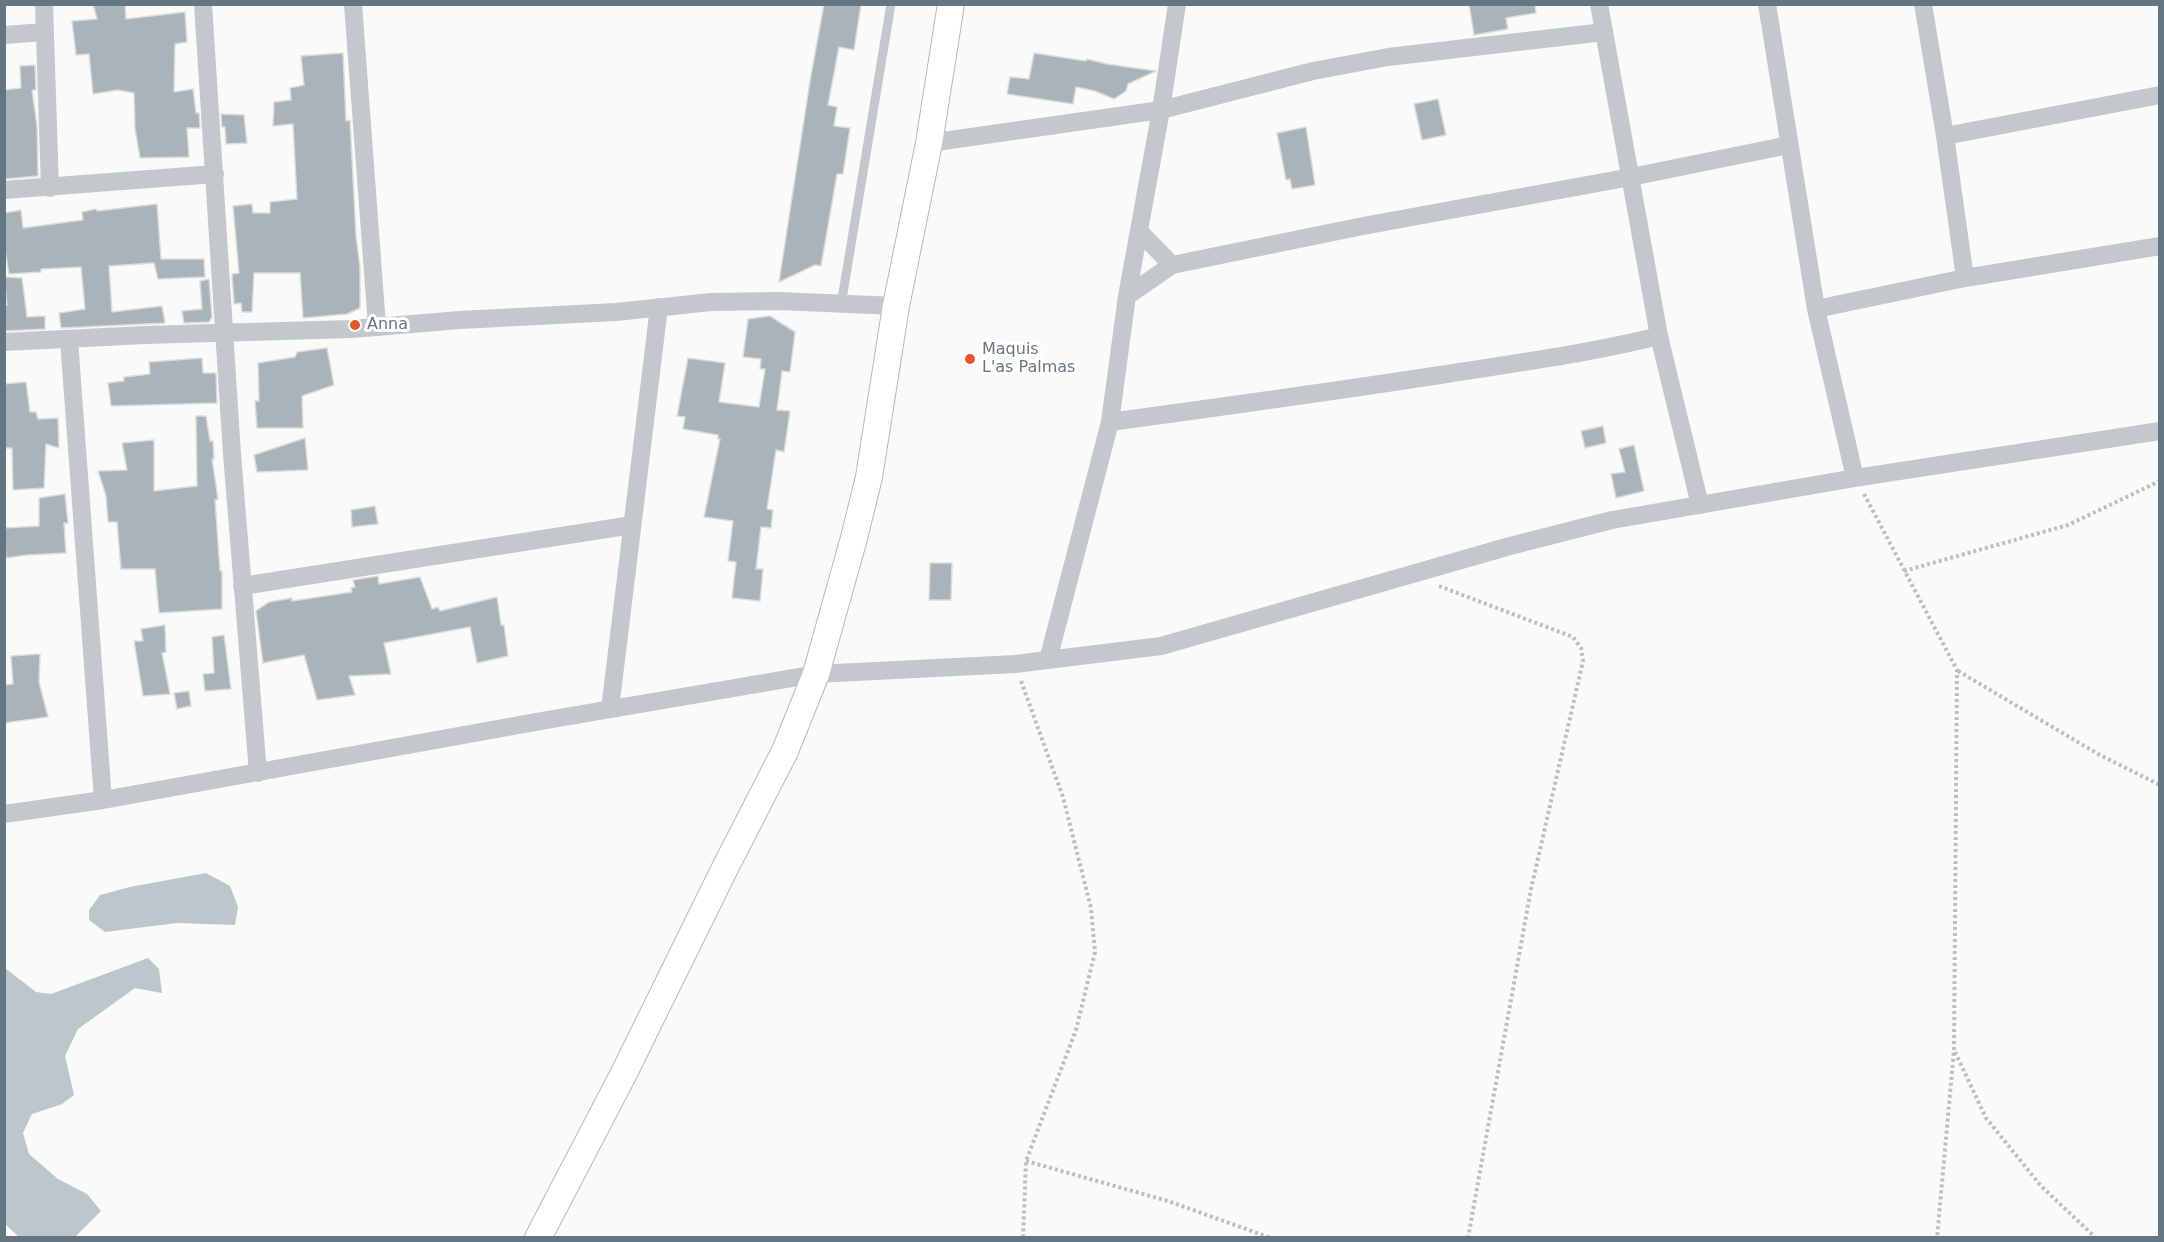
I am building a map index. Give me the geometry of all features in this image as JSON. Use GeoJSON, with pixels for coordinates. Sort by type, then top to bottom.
{"type":"FeatureCollection","features":[{"type":"Feature","properties":{"kind":"street"},"geometry":{"type":"LineString","coordinates":[[44,4],[50,188]]}},
{"type":"Feature","properties":{"kind":"street"},"geometry":{"type":"LineString","coordinates":[[203,4],[242,586],[258,773]]}},
{"type":"Feature","properties":{"kind":"street"},"geometry":{"type":"LineString","coordinates":[[353,4],[377,326]]}},
{"type":"Feature","properties":{"kind":"street"},"geometry":{"type":"LineString","coordinates":[[538,1238],[624,1073],[785,751],[816,674],[869,477],[896,306],[928,143],[951,4]]}},
{"type":"Feature","properties":{"kind":"street"},"geometry":{"type":"LineString","coordinates":[[1048,660],[1110,422],[1127,296],[1161,110],[1177,4]]}},
{"type":"Feature","properties":{"kind":"street"},"geometry":{"type":"LineString","coordinates":[[1599,4],[1659,336],[1700,504]]}},
{"type":"Feature","properties":{"kind":"street"},"geometry":{"type":"LineString","coordinates":[[1767,4],[1816,309],[1855,478]]}},
{"type":"Feature","properties":{"kind":"street"},"geometry":{"type":"LineString","coordinates":[[1923,4],[1965,278]]}},
{"type":"Feature","properties":{"kind":"street"},"geometry":{"type":"LineString","coordinates":[[4,35],[44,32]]}},
{"type":"Feature","properties":{"kind":"street"},"geometry":{"type":"LineString","coordinates":[[928,143],[1161,110],[1313,71],[1388,57],[1604,32]]}},
{"type":"Feature","properties":{"kind":"street"},"geometry":{"type":"LineString","coordinates":[[1945,136],[2160,95]]}},
{"type":"Feature","properties":{"kind":"street"},"geometry":{"type":"LineString","coordinates":[[1127,296],[1172,265],[1363,226],[1631,177],[1789,145]]}},
{"type":"Feature","properties":{"kind":"street"},"geometry":{"type":"LineString","coordinates":[[4,190],[215,174]]}},
{"type":"Feature","properties":{"kind":"street"},"geometry":{"type":"LineString","coordinates":[[1138,231],[1172,265]]}},
{"type":"Feature","properties":{"kind":"street"},"geometry":{"type":"LineString","coordinates":[[1816,309],[1965,278],[2160,246]]}},
{"type":"Feature","properties":{"kind":"street"},"geometry":{"type":"LineString","coordinates":[[4,342],[377,326],[616,312],[711,302],[779,301],[896,306]]}},
{"type":"Feature","properties":{"kind":"street"},"geometry":{"type":"LineString","coordinates":[[610,709],[659,307]]}},
{"type":"Feature","properties":{"kind":"street"},"geometry":{"type":"LineString","coordinates":[[1110,422],[1314,395],[1534,361],[1605,349],[1659,336]]}},
{"type":"Feature","properties":{"kind":"street"},"geometry":{"type":"LineString","coordinates":[[69,339],[103,800]]}},
{"type":"Feature","properties":{"kind":"street"},"geometry":{"type":"LineString","coordinates":[[4,814],[103,800],[816,674],[1015,664],[1161,646],[1509,546],[1612,520],[1855,478],[2160,431]]}},
{"type":"Feature","properties":{"kind":"street"},"geometry":{"type":"LineString","coordinates":[[242,586],[632,525]]}},
{"type":"Feature","properties":{"kind":"lane"},"geometry":{"type":"LineString","coordinates":[[841,305],[891,4]]}},
{"type":"Feature","properties":{"kind":"path"},"geometry":{"type":"LineString","coordinates":[[1855,478],[1957,670],[1954,1050],[1937,1238]]}},
{"type":"Feature","properties":{"kind":"path"},"geometry":{"type":"LineString","coordinates":[[1904,571],[2068,525],[2160,481]]}},
{"type":"Feature","properties":{"kind":"path"},"geometry":{"type":"LineString","coordinates":[[1412,575],[1573,637],[1581,648],[1583,661],[1531,889],[1468,1238]]}},
{"type":"Feature","properties":{"kind":"path"},"geometry":{"type":"LineString","coordinates":[[1015,664],[1064,797],[1091,908],[1095,952],[1076,1030],[1026,1161],[1023,1238]]}},
{"type":"Feature","properties":{"kind":"path"},"geometry":{"type":"LineString","coordinates":[[1957,670],[2098,754],[2160,785]]}},
{"type":"Feature","properties":{"kind":"path"},"geometry":{"type":"LineString","coordinates":[[1954,1050],[1986,1118],[2041,1186],[2096,1238]]}},
{"type":"Feature","properties":{"kind":"path"},"geometry":{"type":"LineString","coordinates":[[1026,1161],[1168,1201],[1271,1238]]}},
{"type":"Feature","properties":{"kind":"shaded area"},"geometry":{"type":"Polygon","coordinates":[[[206,873],[230,886],[238,907],[235,925],[177,923],[105,932],[89,920],[89,910],[100,895],[206,873]]]}},
{"type":"Feature","properties":{"kind":"shaded area"},"geometry":{"type":"Polygon","coordinates":[[[148,958],[159,969],[162,993],[135,988],[78,1029],[65,1056],[74,1095],[62,1104],[32,1114],[23,1133],[29,1154],[58,1179],[87,1194],[101,1211],[75,1237],[19,1237],[5,1224],[5,968],[36,992],[51,994],[148,958]]]}},
{"type":"Feature","properties":{"kind":"building"},"geometry":{"type":"Polygon","coordinates":[[[93,4],[125,4],[126,19],[185,12],[187,42],[175,44],[174,92],[193,89],[196,113],[199,113],[200,128],[187,128],[189,157],[140,158],[135,129],[134,93],[118,90],[93,94],[89,54],[76,55],[72,21],[97,19],[93,4]]]}},
{"type":"Feature","properties":{"kind":"building"},"geometry":{"type":"Polygon","coordinates":[[[824,4],[861,4],[854,50],[839,47],[828,105],[837,107],[834,126],[850,128],[843,174],[837,174],[821,266],[815,265],[779,282],[810,81],[824,4]]]}},
{"type":"Feature","properties":{"kind":"building"},"geometry":{"type":"Polygon","coordinates":[[[1469,4],[1535,4],[1536,13],[1506,18],[1508,29],[1474,35],[1469,4]]]}},
{"type":"Feature","properties":{"kind":"building"},"geometry":{"type":"Polygon","coordinates":[[[343,53],[346,121],[350,120],[356,236],[360,267],[360,308],[347,314],[303,318],[300,273],[254,273],[252,312],[242,312],[241,303],[234,304],[232,274],[239,273],[233,206],[252,204],[253,213],[270,213],[270,202],[297,199],[293,124],[273,126],[274,102],[291,100],[290,88],[304,85],[301,56],[343,53]]]}},
{"type":"Feature","properties":{"kind":"building"},"geometry":{"type":"Polygon","coordinates":[[[1034,53],[1086,61],[1087,59],[1156,71],[1128,84],[1126,91],[1114,99],[1095,91],[1076,87],[1073,104],[1007,94],[1010,77],[1029,79],[1034,53]]]}},
{"type":"Feature","properties":{"kind":"building"},"geometry":{"type":"Polygon","coordinates":[[[35,65],[36,90],[32,90],[37,126],[38,176],[4,179],[4,90],[21,88],[20,66],[35,65]]]}},
{"type":"Feature","properties":{"kind":"building"},"geometry":{"type":"Polygon","coordinates":[[[1438,99],[1446,135],[1422,140],[1414,104],[1438,99]]]}},
{"type":"Feature","properties":{"kind":"building"},"geometry":{"type":"Polygon","coordinates":[[[221,114],[244,115],[247,143],[226,144],[225,127],[222,127],[221,114]]]}},
{"type":"Feature","properties":{"kind":"building"},"geometry":{"type":"Polygon","coordinates":[[[1306,127],[1315,185],[1292,189],[1290,179],[1286,180],[1277,133],[1306,127]]]}},
{"type":"Feature","properties":{"kind":"building"},"geometry":{"type":"Polygon","coordinates":[[[157,204],[161,259],[204,259],[205,277],[158,279],[154,263],[109,266],[112,312],[162,306],[165,323],[61,328],[59,313],[85,309],[81,267],[41,269],[41,272],[9,274],[4,243],[4,213],[21,210],[23,228],[83,220],[82,212],[96,209],[97,211],[157,204]]]}},
{"type":"Feature","properties":{"kind":"building"},"geometry":{"type":"Polygon","coordinates":[[[4,277],[22,278],[27,317],[45,316],[45,329],[4,331],[4,306],[7,305],[4,277]]]}},
{"type":"Feature","properties":{"kind":"building"},"geometry":{"type":"Polygon","coordinates":[[[209,279],[212,317],[209,322],[184,323],[182,311],[202,309],[200,281],[209,279]]]}},
{"type":"Feature","properties":{"kind":"building"},"geometry":{"type":"Polygon","coordinates":[[[770,316],[795,332],[790,372],[782,371],[777,410],[790,411],[784,452],[776,450],[767,509],[773,510],[771,528],[761,527],[756,569],[763,569],[760,601],[732,598],[736,562],[728,561],[733,521],[704,517],[720,439],[718,435],[683,429],[685,417],[677,416],[688,358],[725,363],[719,402],[759,407],[765,369],[760,369],[761,359],[743,357],[748,319],[770,316]]]}},
{"type":"Feature","properties":{"kind":"building"},"geometry":{"type":"Polygon","coordinates":[[[327,348],[334,385],[302,396],[303,428],[257,428],[255,401],[259,401],[258,363],[295,357],[297,352],[327,348]]]}},
{"type":"Feature","properties":{"kind":"building"},"geometry":{"type":"Polygon","coordinates":[[[202,358],[203,373],[216,373],[217,403],[111,406],[108,383],[124,381],[124,377],[150,374],[149,362],[202,358]]]}},
{"type":"Feature","properties":{"kind":"building"},"geometry":{"type":"Polygon","coordinates":[[[26,382],[30,412],[36,412],[38,419],[58,418],[59,448],[46,444],[44,488],[13,490],[12,448],[4,448],[4,384],[26,382]]]}},
{"type":"Feature","properties":{"kind":"building"},"geometry":{"type":"Polygon","coordinates":[[[196,416],[206,416],[210,441],[213,441],[214,459],[212,459],[218,499],[215,500],[220,571],[222,571],[222,609],[159,613],[155,569],[121,569],[117,522],[108,522],[106,496],[98,471],[127,470],[122,443],[154,440],[154,491],[197,486],[196,416]]]}},
{"type":"Feature","properties":{"kind":"building"},"geometry":{"type":"Polygon","coordinates":[[[1603,426],[1606,443],[1585,448],[1581,431],[1603,426]]]}},
{"type":"Feature","properties":{"kind":"building"},"geometry":{"type":"Polygon","coordinates":[[[305,438],[308,470],[257,472],[254,455],[305,438]]]}},
{"type":"Feature","properties":{"kind":"building"},"geometry":{"type":"Polygon","coordinates":[[[1634,445],[1644,491],[1616,498],[1611,474],[1625,472],[1619,449],[1634,445]]]}},
{"type":"Feature","properties":{"kind":"building"},"geometry":{"type":"Polygon","coordinates":[[[65,494],[68,523],[64,523],[66,553],[6,558],[4,528],[39,526],[39,498],[65,494]]]}},
{"type":"Feature","properties":{"kind":"building"},"geometry":{"type":"Polygon","coordinates":[[[375,506],[378,524],[352,527],[351,510],[375,506]]]}},
{"type":"Feature","properties":{"kind":"building"},"geometry":{"type":"Polygon","coordinates":[[[930,563],[952,563],[951,600],[929,600],[930,563]]]}},
{"type":"Feature","properties":{"kind":"building"},"geometry":{"type":"Polygon","coordinates":[[[378,576],[379,584],[420,577],[432,609],[438,607],[440,611],[497,597],[508,656],[477,663],[470,627],[384,643],[391,674],[349,676],[355,695],[317,700],[304,655],[263,663],[256,611],[269,602],[352,592],[351,588],[355,587],[353,580],[378,576]]]}},
{"type":"Feature","properties":{"kind":"building"},"geometry":{"type":"Polygon","coordinates":[[[165,625],[166,652],[162,653],[170,694],[143,696],[134,641],[143,641],[141,629],[165,625]]]}},
{"type":"Feature","properties":{"kind":"building"},"geometry":{"type":"Polygon","coordinates":[[[224,635],[231,689],[205,691],[203,674],[214,673],[212,637],[224,635]]]}},
{"type":"Feature","properties":{"kind":"building"},"geometry":{"type":"Polygon","coordinates":[[[40,654],[39,682],[48,717],[4,723],[4,685],[13,684],[11,656],[40,654]]]}},
{"type":"Feature","properties":{"kind":"building"},"geometry":{"type":"Polygon","coordinates":[[[189,691],[191,706],[177,709],[174,693],[189,691]]]}},
{"type":"Feature","properties":{"kind":"place","name":"Anna"},"geometry":{"type":"Point","coordinates":[355,325]}},
{"type":"Feature","properties":{"kind":"place","name":"Maquis L'as Palmas"},"geometry":{"type":"Point","coordinates":[970,359]}}]}
